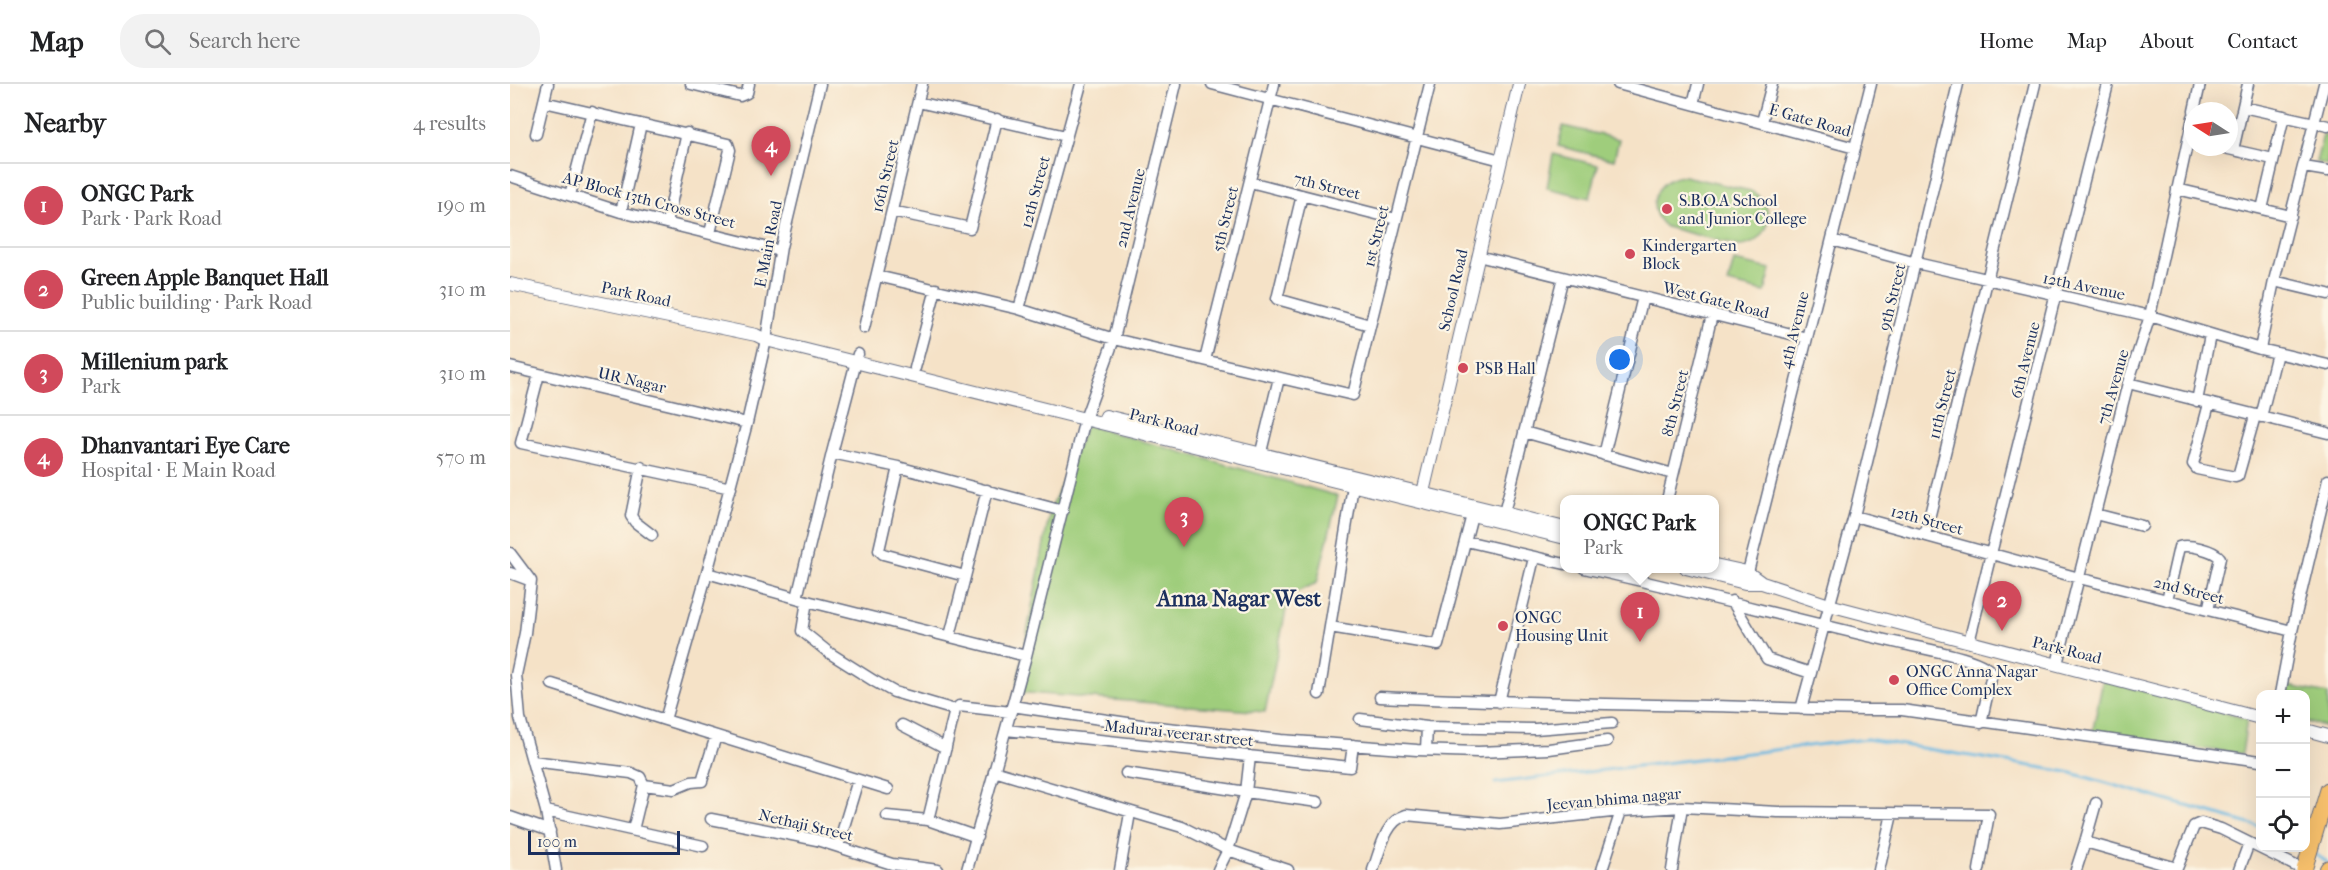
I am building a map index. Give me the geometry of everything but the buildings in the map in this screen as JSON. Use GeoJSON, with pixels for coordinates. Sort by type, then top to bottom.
{"type":"FeatureCollection","features":[{"type":"Feature","properties":{"kind":"main road"},"geometry":{"type":"LineString","coordinates":[[2304,869],[2328,790]]}},
{"type":"Feature","properties":{"kind":"street"},"geometry":{"type":"LineString","coordinates":[[536,134],[548,84]]}},
{"type":"Feature","properties":{"kind":"street"},"geometry":{"type":"LineString","coordinates":[[697,85],[744,96],[749,84]]}},
{"type":"Feature","properties":{"kind":"street","name":"E Main Road"},"geometry":{"type":"LineString","coordinates":[[665,720],[731,488],[747,423],[780,251],[820,84]]}},
{"type":"Feature","properties":{"kind":"street","name":"16th Street"},"geometry":{"type":"LineString","coordinates":[[864,328],[922,84]]}},
{"type":"Feature","properties":{"kind":"street","name":"12th Street"},"geometry":{"type":"LineString","coordinates":[[1019,309],[1081,84]]}},
{"type":"Feature","properties":{"kind":"street","name":"2nd Avenue"},"geometry":{"type":"LineString","coordinates":[[967,870],[1026,656],[1086,415],[1114,339],[1176,84]]}},
{"type":"Feature","properties":{"kind":"street"},"geometry":{"type":"LineString","coordinates":[[1212,84],[1501,160]]}},
{"type":"Feature","properties":{"kind":"street","name":"5th Street"},"geometry":{"type":"LineString","coordinates":[[1205,360],[1274,84]]}},
{"type":"Feature","properties":{"kind":"street","name":"1st Street"},"geometry":{"type":"LineString","coordinates":[[1279,378],[1353,395],[1430,84]]}},
{"type":"Feature","properties":{"kind":"street","name":"School Road"},"geometry":{"type":"LineString","coordinates":[[1422,498],[1519,84]]}},
{"type":"Feature","properties":{"kind":"street","name":"E Gate Road"},"geometry":{"type":"LineString","coordinates":[[1618,84],[1855,148]]}},
{"type":"Feature","properties":{"kind":"street"},"geometry":{"type":"LineString","coordinates":[[1693,104],[1698,84]]}},
{"type":"Feature","properties":{"kind":"street"},"geometry":{"type":"LineString","coordinates":[[1762,122],[1772,84]]}},
{"type":"Feature","properties":{"kind":"street","name":"4th Avenue"},"geometry":{"type":"LineString","coordinates":[[1746,578],[1872,84]]}},
{"type":"Feature","properties":{"kind":"street","name":"9th Street"},"geometry":{"type":"LineString","coordinates":[[1801,709],[1854,516],[1958,84]]}},
{"type":"Feature","properties":{"kind":"street","name":"11th Street"},"geometry":{"type":"LineString","coordinates":[[1925,535],[2035,84]]}},
{"type":"Feature","properties":{"kind":"street","name":"6th Avenue"},"geometry":{"type":"LineString","coordinates":[[1970,642],[2108,84]]}},
{"type":"Feature","properties":{"kind":"street"},"geometry":{"type":"LineString","coordinates":[[2196,102],[2200,84]]}},
{"type":"Feature","properties":{"kind":"street"},"geometry":{"type":"LineString","coordinates":[[2238,128],[2248,84]]}},
{"type":"Feature","properties":{"kind":"street"},"geometry":{"type":"LineString","coordinates":[[2260,349],[2274,281],[2316,123],[2324,84]]}},
{"type":"Feature","properties":{"kind":"street"},"geometry":{"type":"LineString","coordinates":[[544,102],[726,142],[730,146],[710,233]]}},
{"type":"Feature","properties":{"kind":"street"},"geometry":{"type":"LineString","coordinates":[[918,102],[1066,136]]}},
{"type":"Feature","properties":{"kind":"street"},"geometry":{"type":"LineString","coordinates":[[2243,107],[2328,126]]}},
{"type":"Feature","properties":{"kind":"street"},"geometry":{"type":"LineString","coordinates":[[570,195],[591,112]]}},
{"type":"Feature","properties":{"kind":"street"},"geometry":{"type":"LineString","coordinates":[[2262,209],[2284,116]]}},
{"type":"Feature","properties":{"kind":"street"},"geometry":{"type":"LineString","coordinates":[[892,211],[970,228],[997,119]]}},
{"type":"Feature","properties":{"kind":"street"},"geometry":{"type":"LineString","coordinates":[[621,212],[641,124]]}},
{"type":"Feature","properties":{"kind":"street"},"geometry":{"type":"LineString","coordinates":[[666,222],[687,134]]}},
{"type":"Feature","properties":{"kind":"street"},"geometry":{"type":"LineString","coordinates":[[2238,151],[2273,159]]}},
{"type":"Feature","properties":{"kind":"street","name":"7th Avenue"},"geometry":{"type":"LineString","coordinates":[[2057,664],[2128,383],[2150,316],[2177,189],[2186,156]]}},
{"type":"Feature","properties":{"kind":"street"},"geometry":{"type":"LineString","coordinates":[[2304,166],[2328,171]]}},
{"type":"Feature","properties":{"kind":"street","name":"AP Block 13th Cross Street"},"geometry":{"type":"LineString","coordinates":[[510,176],[621,212],[780,251]]}},
{"type":"Feature","properties":{"kind":"street","name":"7th Street"},"geometry":{"type":"LineString","coordinates":[[1250,182],[1396,219]]}},
{"type":"Feature","properties":{"kind":"street"},"geometry":{"type":"LineString","coordinates":[[2177,189],[2291,216]]}},
{"type":"Feature","properties":{"kind":"street"},"geometry":{"type":"LineString","coordinates":[[1302,195],[1277,299],[1370,325]]}},
{"type":"Feature","properties":{"kind":"street","name":"12th Avenue"},"geometry":{"type":"LineString","coordinates":[[1832,240],[1916,263],[2150,316],[2260,349],[2328,365]]}},
{"type":"Feature","properties":{"kind":"street","name":"West Gate Road"},"geometry":{"type":"LineString","coordinates":[[1478,256],[1807,338]]}},
{"type":"Feature","properties":{"kind":"street"},"geometry":{"type":"LineString","coordinates":[[877,276],[1019,309],[1114,339],[1279,378],[1261,452]]}},
{"type":"Feature","properties":{"kind":"street"},"geometry":{"type":"LineString","coordinates":[[1503,518],[1563,277]]}},
{"type":"Feature","properties":{"kind":"street"},"geometry":{"type":"LineString","coordinates":[[2274,281],[2328,294]]}},
{"type":"Feature","properties":{"kind":"street","name":"Park Road"},"geometry":{"type":"LineString","coordinates":[[510,284],[763,336],[1086,415],[1261,452],[1422,498],[1503,518],[1560,536]]}},
{"type":"Feature","properties":{"kind":"street"},"geometry":{"type":"LineString","coordinates":[[915,369],[936,289]]}},
{"type":"Feature","properties":{"kind":"street"},"geometry":{"type":"LineString","coordinates":[[1604,455],[1643,297]]}},
{"type":"Feature","properties":{"kind":"street","name":"8th Street"},"geometry":{"type":"LineString","coordinates":[[1668,495],[1712,315]]}},
{"type":"Feature","properties":{"kind":"street"},"geometry":{"type":"LineString","coordinates":[[2197,400],[2210,335]]}},
{"type":"Feature","properties":{"kind":"street"},"geometry":{"type":"LineString","coordinates":[[2209,404],[2193,464],[2196,469],[2238,476],[2277,353]]}},
{"type":"Feature","properties":{"kind":"street"},"geometry":{"type":"LineString","coordinates":[[857,358],[832,453],[802,600],[802,631],[828,652],[894,692],[955,710]]}},
{"type":"Feature","properties":{"kind":"street","name":"Park Road"},"geometry":{"type":"LineString","coordinates":[[857,358],[915,369],[1353,486],[1422,498],[1472,515],[1560,527]]}},
{"type":"Feature","properties":{"kind":"street","name":"UR Nagar"},"geometry":{"type":"LineString","coordinates":[[510,367],[747,423]]}},
{"type":"Feature","properties":{"kind":"street"},"geometry":{"type":"LineString","coordinates":[[539,374],[521,442],[731,488]]}},
{"type":"Feature","properties":{"kind":"street"},"geometry":{"type":"LineString","coordinates":[[2128,383],[2328,433]]}},
{"type":"Feature","properties":{"kind":"street"},"geometry":{"type":"LineString","coordinates":[[1524,432],[1673,474]]}},
{"type":"Feature","properties":{"kind":"street"},"geometry":{"type":"LineString","coordinates":[[832,453],[898,467],[1063,511]]}},
{"type":"Feature","properties":{"kind":"street"},"geometry":{"type":"LineString","coordinates":[[641,467],[631,516],[652,535]]}},
{"type":"Feature","properties":{"kind":"street"},"geometry":{"type":"LineString","coordinates":[[898,467],[879,550],[883,554],[965,576]]}},
{"type":"Feature","properties":{"kind":"street"},"geometry":{"type":"LineString","coordinates":[[2281,690],[2292,631],[2328,480]]}},
{"type":"Feature","properties":{"kind":"street"},"geometry":{"type":"LineString","coordinates":[[1319,694],[1353,486]]}},
{"type":"Feature","properties":{"kind":"street"},"geometry":{"type":"LineString","coordinates":[[950,636],[987,490]]}},
{"type":"Feature","properties":{"kind":"street"},"geometry":{"type":"LineString","coordinates":[[2095,514],[2142,526]]}},
{"type":"Feature","properties":{"kind":"street"},"geometry":{"type":"LineString","coordinates":[[1330,627],[1438,645],[1472,515]]}},
{"type":"Feature","properties":{"kind":"street","name":"12th Street"},"geometry":{"type":"LineString","coordinates":[[1854,516],[2079,578]]}},
{"type":"Feature","properties":{"kind":"street"},"geometry":{"type":"LineString","coordinates":[[1466,541],[1560,563]]}},
{"type":"Feature","properties":{"kind":"street"},"geometry":{"type":"LineString","coordinates":[[2167,600],[2179,547],[2185,546],[2216,553],[2220,558],[2208,610]]}},
{"type":"Feature","properties":{"kind":"street"},"geometry":{"type":"LineString","coordinates":[[510,553],[531,581],[525,633],[514,694],[546,811],[556,870]]}},
{"type":"Feature","properties":{"kind":"street"},"geometry":{"type":"LineString","coordinates":[[1499,702],[1534,558]]}},
{"type":"Feature","properties":{"kind":"street","name":"Park Road"},"geometry":{"type":"LineString","coordinates":[[1719,567],[1746,578],[1829,605],[2256,717]]}},
{"type":"Feature","properties":{"kind":"street"},"geometry":{"type":"LineString","coordinates":[[510,573],[531,581]]}},
{"type":"Feature","properties":{"kind":"street"},"geometry":{"type":"LineString","coordinates":[[707,573],[802,600],[1026,656]]}},
{"type":"Feature","properties":{"kind":"street"},"geometry":{"type":"LineString","coordinates":[[1606,573],[1953,655],[1987,667],[1992,674],[1981,723]]}},
{"type":"Feature","properties":{"kind":"street","name":"Park Road"},"geometry":{"type":"LineString","coordinates":[[1716,573],[1746,578]]}},
{"type":"Feature","properties":{"kind":"street","name":"2nd Street"},"geometry":{"type":"LineString","coordinates":[[2079,578],[2292,631]]}},
{"type":"Feature","properties":{"kind":"street"},"geometry":{"type":"LineString","coordinates":[[1732,602],[1767,658],[1811,673]]}},
{"type":"Feature","properties":{"kind":"street"},"geometry":{"type":"LineString","coordinates":[[552,684],[888,789]]}},
{"type":"Feature","properties":{"kind":"street"},"geometry":{"type":"LineString","coordinates":[[1380,697],[1499,702],[1902,710],[2256,760]]}},
{"type":"Feature","properties":{"kind":"street"},"geometry":{"type":"LineString","coordinates":[[928,820],[955,710],[959,706],[1048,710],[1148,726],[1426,750],[1478,752],[1549,749],[1607,741]]}},
{"type":"Feature","properties":{"kind":"street"},"geometry":{"type":"LineString","coordinates":[[1360,719],[1427,727],[1536,729],[1612,723]]}},
{"type":"Feature","properties":{"kind":"street"},"geometry":{"type":"LineString","coordinates":[[902,725],[946,748]]}},
{"type":"Feature","properties":{"kind":"street"},"geometry":{"type":"LineString","coordinates":[[1426,750],[1427,727]]}},
{"type":"Feature","properties":{"kind":"street","name":"Madurai veerar street"},"geometry":{"type":"LineString","coordinates":[[1006,730],[1350,767],[1353,745]]}},
{"type":"Feature","properties":{"kind":"street"},"geometry":{"type":"LineString","coordinates":[[2310,731],[2328,736]]}},
{"type":"Feature","properties":{"kind":"street"},"geometry":{"type":"LineString","coordinates":[[644,785],[674,789],[691,782],[702,781],[717,736]]}},
{"type":"Feature","properties":{"kind":"street"},"geometry":{"type":"LineString","coordinates":[[1218,870],[1228,850],[1246,792],[1250,756]]}},
{"type":"Feature","properties":{"kind":"street"},"geometry":{"type":"LineString","coordinates":[[532,761],[631,773],[640,777],[644,785],[633,830]]}},
{"type":"Feature","properties":{"kind":"street"},"geometry":{"type":"LineString","coordinates":[[994,771],[1131,813],[1182,826],[1228,850],[1288,870]]}},
{"type":"Feature","properties":{"kind":"street"},"geometry":{"type":"LineString","coordinates":[[1126,773],[1318,802]]}},
{"type":"Feature","properties":{"kind":"street"},"geometry":{"type":"LineString","coordinates":[[838,846],[858,780]]}},
{"type":"Feature","properties":{"kind":"street"},"geometry":{"type":"LineString","coordinates":[[2076,870],[2096,804]]}},
{"type":"Feature","properties":{"kind":"street"},"geometry":{"type":"LineString","coordinates":[[1672,870],[1682,807]]}},
{"type":"Feature","properties":{"kind":"street","name":"Jeevan bhima nagar"},"geometry":{"type":"LineString","coordinates":[[1373,870],[1389,828],[1397,817],[1406,814],[1500,824],[1682,807],[1892,814],[1989,814],[1979,870]]}},
{"type":"Feature","properties":{"kind":"street"},"geometry":{"type":"LineString","coordinates":[[546,811],[703,846]]}},
{"type":"Feature","properties":{"kind":"street"},"geometry":{"type":"LineString","coordinates":[[1602,870],[1621,811]]}},
{"type":"Feature","properties":{"kind":"street"},"geometry":{"type":"LineString","coordinates":[[1120,870],[1131,813]]}},
{"type":"Feature","properties":{"kind":"street"},"geometry":{"type":"LineString","coordinates":[[1879,870],[1892,814]]}},
{"type":"Feature","properties":{"kind":"street"},"geometry":{"type":"LineString","coordinates":[[887,816],[928,820],[977,837]]}},
{"type":"Feature","properties":{"kind":"street"},"geometry":{"type":"LineString","coordinates":[[510,817],[550,831]]}},
{"type":"Feature","properties":{"kind":"street","name":"Nethaji Street"},"geometry":{"type":"LineString","coordinates":[[711,819],[838,846],[891,867],[938,870]]}},
{"type":"Feature","properties":{"kind":"street"},"geometry":{"type":"LineString","coordinates":[[2085,842],[2177,869],[2194,826],[2201,822],[2221,829],[2304,869]]}},
{"type":"Feature","properties":{"kind":"street"},"geometry":{"type":"LineString","coordinates":[[2239,870],[2249,843]]}},
{"type":"Feature","properties":{"kind":"green space"},"geometry":{"type":"Polygon","coordinates":[[[1563,126],[1619,139],[1614,160],[1558,146],[1563,126]]]}},
{"type":"Feature","properties":{"kind":"green space"},"geometry":{"type":"Polygon","coordinates":[[[2323,135],[2328,136],[2328,165],[2316,162],[2323,135]]]}},
{"type":"Feature","properties":{"kind":"green space"},"geometry":{"type":"Polygon","coordinates":[[[1553,154],[1598,165],[1590,198],[1547,188],[1553,154]]]}},
{"type":"Feature","properties":{"kind":"green space"},"geometry":{"type":"Polygon","coordinates":[[[1684,176],[1751,191],[1761,198],[1768,212],[1768,219],[1760,238],[1747,245],[1739,246],[1666,227],[1655,212],[1656,195],[1666,182],[1684,176]]]}},
{"type":"Feature","properties":{"kind":"green space"},"geometry":{"type":"Polygon","coordinates":[[[1734,261],[1771,269],[1765,292],[1728,283],[1734,261]]]}},
{"type":"Feature","properties":{"kind":"green space"},"geometry":{"type":"Polygon","coordinates":[[[1086,425],[1338,496],[1317,583],[1289,595],[1265,712],[1016,692],[1050,511],[1086,425]]]}},
{"type":"Feature","properties":{"kind":"green space"},"geometry":{"type":"Polygon","coordinates":[[[2103,680],[2247,719],[2242,754],[2092,734],[2103,680]]]}},
{"type":"Feature","properties":{"kind":"green space"},"geometry":{"type":"Polygon","coordinates":[[[2289,686],[2308,690],[2288,690],[2289,686]]]}},
{"type":"Feature","properties":{"kind":"green space"},"geometry":{"type":"Polygon","coordinates":[[[2310,690],[2328,694],[2328,727],[2310,723],[2310,690]]]}},
{"type":"Feature","properties":{"kind":"waterway"},"geometry":{"type":"LineString","coordinates":[[1495,783],[1867,739],[2068,772],[2256,826]]}},
{"type":"Feature","properties":{"kind":"waterway"},"geometry":{"type":"LineString","coordinates":[[2315,854],[2327,862]]}},
{"type":"Feature","properties":{"kind":"place","name":"Dhanvantari Eye Care"},"geometry":{"type":"Point","coordinates":[771,176]}},
{"type":"Feature","properties":{"kind":"place","name":"S.B.O.A School and Junior College"},"geometry":{"type":"Point","coordinates":[1667,209]}},
{"type":"Feature","properties":{"kind":"place","name":"Kindergarten Block"},"geometry":{"type":"Point","coordinates":[1630,254]}},
{"type":"Feature","properties":{"kind":"place","name":"PSB Hall"},"geometry":{"type":"Point","coordinates":[1463,368]}},
{"type":"Feature","properties":{"kind":"place","name":"Millenium park"},"geometry":{"type":"Point","coordinates":[1184,547]}},
{"type":"Feature","properties":{"kind":"place","name":"ONGC Housing Unit"},"geometry":{"type":"Point","coordinates":[1503,626]}},
{"type":"Feature","properties":{"kind":"place","name":"Green Apple Banquet Hall"},"geometry":{"type":"Point","coordinates":[2002,631]}},
{"type":"Feature","properties":{"kind":"place","name":"ONGC Park"},"geometry":{"type":"Point","coordinates":[1640,642]}},
{"type":"Feature","properties":{"kind":"place","name":"ONGC Anna Nagar Office Complex"},"geometry":{"type":"Point","coordinates":[1894,680]}},
{"type":"Feature","properties":{"kind":"district","name":"Anna Nagar West"},"geometry":{"type":"Point","coordinates":[1239,599]}}]}
